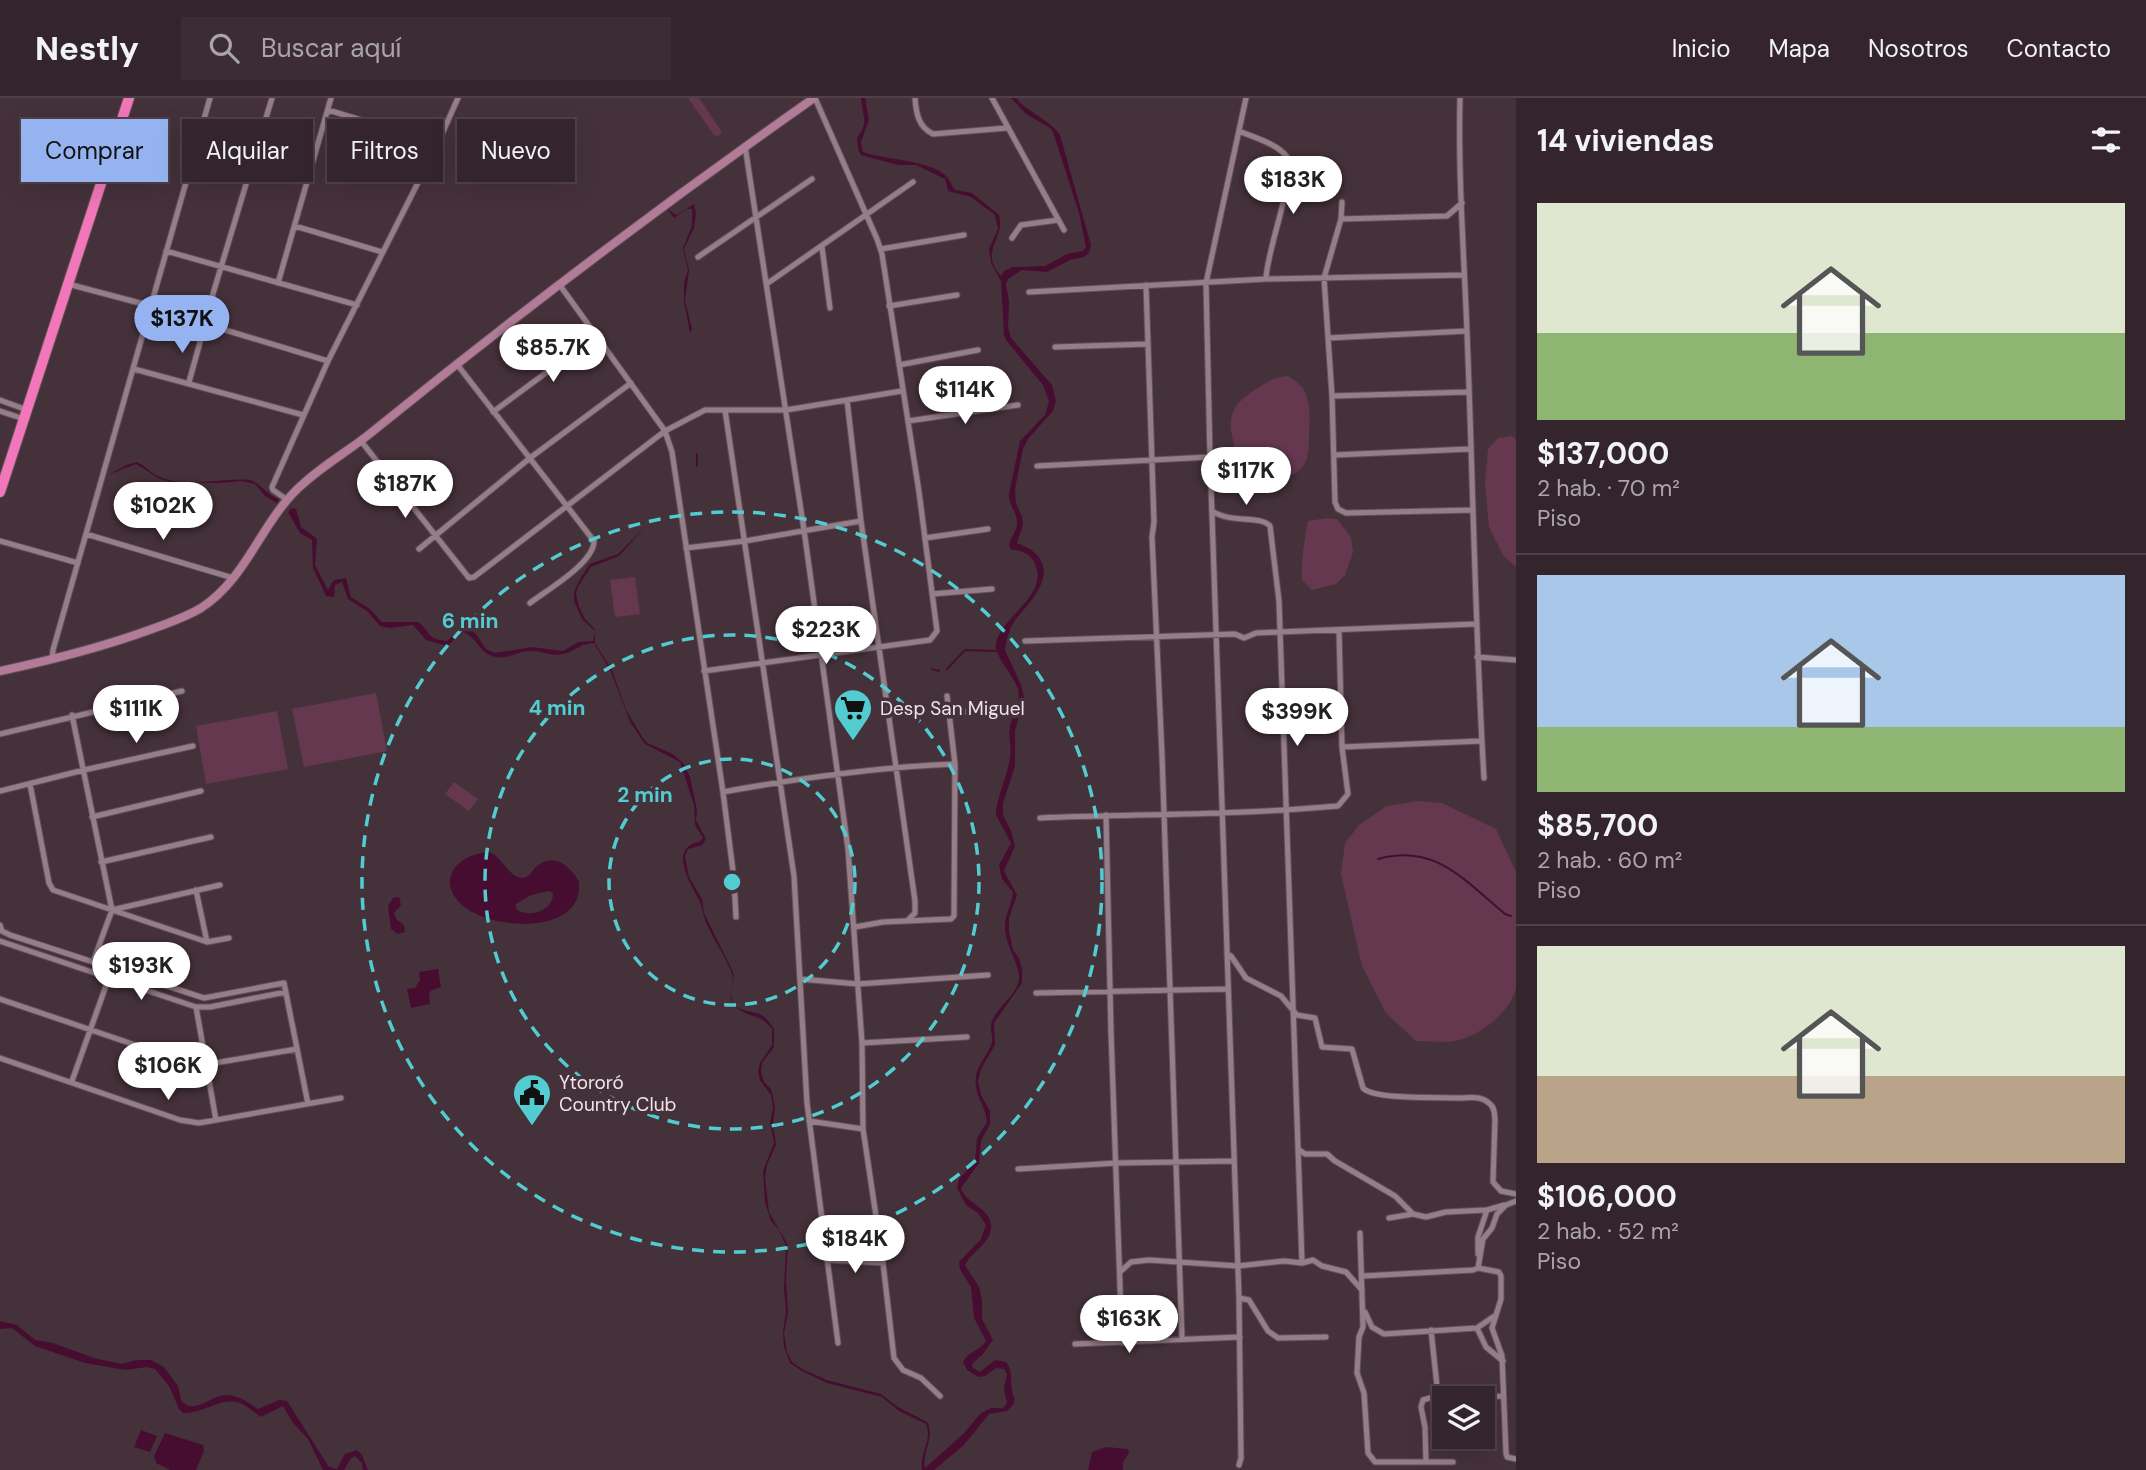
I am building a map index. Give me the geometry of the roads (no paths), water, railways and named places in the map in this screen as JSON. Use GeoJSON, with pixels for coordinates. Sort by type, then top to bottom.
{"type":"FeatureCollection","features":[{"type":"Feature","properties":{"kind":"highway"},"geometry":{"type":"LineString","coordinates":[[0,492],[130,98]]}},
{"type":"Feature","properties":{"kind":"main road"},"geometry":{"type":"LineString","coordinates":[[0,671],[52,660],[133,636],[179,618],[205,604],[233,578],[284,501],[306,481],[361,441],[558,283],[815,98]]}},
{"type":"Feature","properties":{"kind":"street"},"geometry":{"type":"LineString","coordinates":[[204,119],[210,98]]}},
{"type":"Feature","properties":{"kind":"street"},"geometry":{"type":"LineString","coordinates":[[266,119],[272,98]]}},
{"type":"Feature","properties":{"kind":"street"},"geometry":{"type":"LineString","coordinates":[[313,163],[331,98]]}},
{"type":"Feature","properties":{"kind":"street"},"geometry":{"type":"LineString","coordinates":[[443,132],[458,98]]}},
{"type":"Feature","properties":{"kind":"street"},"geometry":{"type":"LineString","coordinates":[[704,671],[930,640],[937,631],[908,421],[880,248],[815,98]]}},
{"type":"Feature","properties":{"kind":"street"},"geometry":{"type":"LineString","coordinates":[[915,98],[919,121],[933,134],[1007,128]]}},
{"type":"Feature","properties":{"kind":"street"},"geometry":{"type":"LineString","coordinates":[[992,98],[1063,230]]}},
{"type":"Feature","properties":{"kind":"street"},"geometry":{"type":"LineString","coordinates":[[1239,1465],[1239,1298],[1206,282],[1246,98]]}},
{"type":"Feature","properties":{"kind":"street"},"geometry":{"type":"LineString","coordinates":[[1460,98],[1458,156],[1484,778]]}},
{"type":"Feature","properties":{"kind":"street"},"geometry":{"type":"LineString","coordinates":[[328,110],[358,119]]}},
{"type":"Feature","properties":{"kind":"street"},"geometry":{"type":"LineString","coordinates":[[1239,131],[1280,151],[1287,157],[1290,165],[1267,260],[1266,279]]}},
{"type":"Feature","properties":{"kind":"street"},"geometry":{"type":"LineString","coordinates":[[745,146],[768,283],[838,773],[855,927],[862,1043],[863,1129],[896,1363],[905,1371],[921,1378],[940,1395]]}},
{"type":"Feature","properties":{"kind":"street"},"geometry":{"type":"LineString","coordinates":[[698,257],[812,179]]}},
{"type":"Feature","properties":{"kind":"street"},"geometry":{"type":"LineString","coordinates":[[52,660],[186,182]]}},
{"type":"Feature","properties":{"kind":"street"},"geometry":{"type":"LineString","coordinates":[[247,182],[206,317],[208,322],[212,326],[328,361]]}},
{"type":"Feature","properties":{"kind":"street"},"geometry":{"type":"LineString","coordinates":[[278,283],[308,182]]}},
{"type":"Feature","properties":{"kind":"street"},"geometry":{"type":"LineString","coordinates":[[284,501],[272,487],[328,361],[418,182]]}},
{"type":"Feature","properties":{"kind":"street"},"geometry":{"type":"LineString","coordinates":[[768,283],[913,182]]}},
{"type":"Feature","properties":{"kind":"street"},"geometry":{"type":"LineString","coordinates":[[1342,202],[1341,219],[1324,278],[1332,396],[1335,502],[1338,509],[1346,513],[1474,510]]}},
{"type":"Feature","properties":{"kind":"street"},"geometry":{"type":"LineString","coordinates":[[1341,219],[1447,216],[1462,203]]}},
{"type":"Feature","properties":{"kind":"street"},"geometry":{"type":"LineString","coordinates":[[1012,238],[1021,225],[1058,220]]}},
{"type":"Feature","properties":{"kind":"street"},"geometry":{"type":"LineString","coordinates":[[295,226],[382,252]]}},
{"type":"Feature","properties":{"kind":"street"},"geometry":{"type":"LineString","coordinates":[[880,248],[964,235]]}},
{"type":"Feature","properties":{"kind":"street"},"geometry":{"type":"LineString","coordinates":[[822,247],[830,307]]}},
{"type":"Feature","properties":{"kind":"street"},"geometry":{"type":"LineString","coordinates":[[166,251],[357,305]]}},
{"type":"Feature","properties":{"kind":"street"},"geometry":{"type":"LineString","coordinates":[[1029,292],[1266,279],[1464,275]]}},
{"type":"Feature","properties":{"kind":"street"},"geometry":{"type":"LineString","coordinates":[[558,283],[665,431],[672,452],[723,792],[736,917]]}},
{"type":"Feature","properties":{"kind":"street"},"geometry":{"type":"LineString","coordinates":[[68,284],[151,306]]}},
{"type":"Feature","properties":{"kind":"street"},"geometry":{"type":"LineString","coordinates":[[1146,285],[1182,1339]]}},
{"type":"Feature","properties":{"kind":"street"},"geometry":{"type":"LineString","coordinates":[[890,306],[957,295]]}},
{"type":"Feature","properties":{"kind":"street"},"geometry":{"type":"LineString","coordinates":[[1328,338],[1467,331]]}},
{"type":"Feature","properties":{"kind":"street"},"geometry":{"type":"LineString","coordinates":[[189,382],[202,335]]}},
{"type":"Feature","properties":{"kind":"street"},"geometry":{"type":"LineString","coordinates":[[493,412],[597,335]]}},
{"type":"Feature","properties":{"kind":"street"},"geometry":{"type":"LineString","coordinates":[[1055,347],[1148,344]]}},
{"type":"Feature","properties":{"kind":"street"},"geometry":{"type":"LineString","coordinates":[[899,365],[978,350]]}},
{"type":"Feature","properties":{"kind":"street"},"geometry":{"type":"LineString","coordinates":[[456,363],[594,541],[592,553],[530,603]]}},
{"type":"Feature","properties":{"kind":"street"},"geometry":{"type":"LineString","coordinates":[[134,369],[303,415]]}},
{"type":"Feature","properties":{"kind":"street"},"geometry":{"type":"LineString","coordinates":[[419,549],[530,458],[631,383]]}},
{"type":"Feature","properties":{"kind":"street"},"geometry":{"type":"LineString","coordinates":[[361,441],[470,578],[665,431],[697,413],[705,410],[786,410],[902,391]]}},
{"type":"Feature","properties":{"kind":"street"},"geometry":{"type":"LineString","coordinates":[[1332,396],[1469,392]]}},
{"type":"Feature","properties":{"kind":"street"},"geometry":{"type":"LineString","coordinates":[[0,400],[25,414]]}},
{"type":"Feature","properties":{"kind":"street"},"geometry":{"type":"LineString","coordinates":[[848,400],[878,646],[916,909],[908,920]]}},
{"type":"Feature","properties":{"kind":"street"},"geometry":{"type":"LineString","coordinates":[[908,421],[1018,405]]}},
{"type":"Feature","properties":{"kind":"street"},"geometry":{"type":"LineString","coordinates":[[725,410],[794,876],[809,1121],[838,1343]]}},
{"type":"Feature","properties":{"kind":"street"},"geometry":{"type":"LineString","coordinates":[[0,411],[25,414]]}},
{"type":"Feature","properties":{"kind":"street"},"geometry":{"type":"LineString","coordinates":[[1334,455],[1471,449]]}},
{"type":"Feature","properties":{"kind":"street"},"geometry":{"type":"LineString","coordinates":[[1037,466],[1210,457]]}},
{"type":"Feature","properties":{"kind":"street"},"geometry":{"type":"LineString","coordinates":[[1212,511],[1230,519],[1263,520],[1270,526],[1279,601],[1302,1263]]}},
{"type":"Feature","properties":{"kind":"street"},"geometry":{"type":"LineString","coordinates":[[686,548],[862,521]]}},
{"type":"Feature","properties":{"kind":"street"},"geometry":{"type":"LineString","coordinates":[[925,538],[988,529]]}},
{"type":"Feature","properties":{"kind":"street"},"geometry":{"type":"LineString","coordinates":[[86,534],[233,578]]}},
{"type":"Feature","properties":{"kind":"street"},"geometry":{"type":"LineString","coordinates":[[0,541],[78,563]]}},
{"type":"Feature","properties":{"kind":"street"},"geometry":{"type":"LineString","coordinates":[[932,594],[992,589]]}},
{"type":"Feature","properties":{"kind":"street"},"geometry":{"type":"LineString","coordinates":[[1025,641],[1234,634],[1244,638],[1256,633],[1476,624]]}},
{"type":"Feature","properties":{"kind":"street"},"geometry":{"type":"LineString","coordinates":[[1040,818],[1286,811],[1338,806],[1348,794],[1342,747],[1339,630]]}},
{"type":"Feature","properties":{"kind":"street"},"geometry":{"type":"LineString","coordinates":[[1477,657],[1516,660]]}},
{"type":"Feature","properties":{"kind":"street"},"geometry":{"type":"LineString","coordinates":[[0,734],[182,691]]}},
{"type":"Feature","properties":{"kind":"street"},"geometry":{"type":"LineString","coordinates":[[855,927],[883,922],[951,919],[954,915],[955,764],[947,696]]}},
{"type":"Feature","properties":{"kind":"street"},"geometry":{"type":"LineString","coordinates":[[950,714],[991,708]]}},
{"type":"Feature","properties":{"kind":"street"},"geometry":{"type":"LineString","coordinates":[[72,715],[112,910],[93,962]]}},
{"type":"Feature","properties":{"kind":"street"},"geometry":{"type":"LineString","coordinates":[[1342,747],[1482,741]]}},
{"type":"Feature","properties":{"kind":"street"},"geometry":{"type":"LineString","coordinates":[[0,791],[193,746]]}},
{"type":"Feature","properties":{"kind":"street"},"geometry":{"type":"LineString","coordinates":[[723,792],[838,773],[896,766],[955,764]]}},
{"type":"Feature","properties":{"kind":"street"},"geometry":{"type":"LineString","coordinates":[[30,784],[50,887],[206,942],[229,938]]}},
{"type":"Feature","properties":{"kind":"street"},"geometry":{"type":"LineString","coordinates":[[92,817],[201,791]]}},
{"type":"Feature","properties":{"kind":"street"},"geometry":{"type":"LineString","coordinates":[[1156,814],[1164,800]]}},
{"type":"Feature","properties":{"kind":"street"},"geometry":{"type":"LineString","coordinates":[[1106,816],[1122,1343]]}},
{"type":"Feature","properties":{"kind":"street"},"geometry":{"type":"LineString","coordinates":[[101,862],[211,837]]}},
{"type":"Feature","properties":{"kind":"street"},"geometry":{"type":"LineString","coordinates":[[112,910],[220,885]]}},
{"type":"Feature","properties":{"kind":"street"},"geometry":{"type":"LineString","coordinates":[[196,890],[206,942]]}},
{"type":"Feature","properties":{"kind":"street"},"geometry":{"type":"LineString","coordinates":[[286,992],[210,1007],[196,1007],[0,941],[2,929],[112,969],[204,998],[284,984],[286,992],[308,1104]]}},
{"type":"Feature","properties":{"kind":"street"},"geometry":{"type":"LineString","coordinates":[[1227,954],[1233,958],[1246,978],[1276,992],[1294,1013],[1315,1018],[1322,1047],[1352,1049],[1360,1081],[1367,1093],[1382,1096],[1476,1097],[1490,1104],[1494,1109],[1495,1119],[1493,1182],[1500,1191],[1516,1194]]}},
{"type":"Feature","properties":{"kind":"street"},"geometry":{"type":"LineString","coordinates":[[72,1081],[112,969]]}},
{"type":"Feature","properties":{"kind":"street"},"geometry":{"type":"LineString","coordinates":[[800,978],[858,984],[988,975]]}},
{"type":"Feature","properties":{"kind":"street"},"geometry":{"type":"LineString","coordinates":[[1036,993],[1227,989]]}},
{"type":"Feature","properties":{"kind":"street"},"geometry":{"type":"LineString","coordinates":[[0,999],[186,1063],[206,1066],[297,1049]]}},
{"type":"Feature","properties":{"kind":"street"},"geometry":{"type":"LineString","coordinates":[[196,1007],[216,1121]]}},
{"type":"Feature","properties":{"kind":"street"},"geometry":{"type":"LineString","coordinates":[[862,1043],[967,1037]]}},
{"type":"Feature","properties":{"kind":"street"},"geometry":{"type":"LineString","coordinates":[[0,1058],[180,1120],[199,1123],[341,1098]]}},
{"type":"Feature","properties":{"kind":"street"},"geometry":{"type":"LineString","coordinates":[[809,1121],[863,1129]]}},
{"type":"Feature","properties":{"kind":"street"},"geometry":{"type":"LineString","coordinates":[[1298,1149],[1305,1154],[1327,1154],[1395,1196],[1413,1214]]}},
{"type":"Feature","properties":{"kind":"street"},"geometry":{"type":"LineString","coordinates":[[1018,1170],[1117,1163],[1234,1161]]}},
{"type":"Feature","properties":{"kind":"street"},"geometry":{"type":"LineString","coordinates":[[1389,1218],[1487,1210],[1516,1201]]}},
{"type":"Feature","properties":{"kind":"street"},"geometry":{"type":"LineString","coordinates":[[1478,1268],[1483,1239],[1492,1228],[1497,1214],[1506,1205]]}},
{"type":"Feature","properties":{"kind":"street"},"geometry":{"type":"LineString","coordinates":[[1478,1268],[1478,1237],[1487,1210]]}},
{"type":"Feature","properties":{"kind":"street"},"geometry":{"type":"LineString","coordinates":[[1360,1233],[1363,1327],[1359,1337],[1356,1365],[1364,1393],[1368,1453],[1375,1462],[1453,1462]]}},
{"type":"Feature","properties":{"kind":"street"},"geometry":{"type":"LineString","coordinates":[[1301,1245],[1313,1260],[1322,1266],[1346,1272],[1363,1291]]}},
{"type":"Feature","properties":{"kind":"street"},"geometry":{"type":"LineString","coordinates":[[1120,1249],[1131,1262],[1238,1266],[1284,1261],[1302,1263],[1313,1260]]}},
{"type":"Feature","properties":{"kind":"street"},"geometry":{"type":"LineString","coordinates":[[827,1261],[883,1263]]}},
{"type":"Feature","properties":{"kind":"street"},"geometry":{"type":"LineString","coordinates":[[1120,1272],[1131,1262]]}},
{"type":"Feature","properties":{"kind":"street"},"geometry":{"type":"LineString","coordinates":[[1363,1276],[1478,1268],[1495,1270],[1501,1276],[1502,1299],[1492,1328],[1503,1362],[1502,1396],[1506,1452],[1507,1457],[1516,1459]]}},
{"type":"Feature","properties":{"kind":"street"},"geometry":{"type":"LineString","coordinates":[[1239,1298],[1249,1300],[1268,1331],[1278,1338],[1326,1337]]}},
{"type":"Feature","properties":{"kind":"street"},"geometry":{"type":"LineString","coordinates":[[1362,1306],[1369,1322],[1377,1332],[1384,1334],[1477,1328],[1496,1315]]}},
{"type":"Feature","properties":{"kind":"street"},"geometry":{"type":"LineString","coordinates":[[1477,1328],[1486,1347],[1503,1362]]}},
{"type":"Feature","properties":{"kind":"street"},"geometry":{"type":"LineString","coordinates":[[1432,1330],[1437,1386]]}},
{"type":"Feature","properties":{"kind":"street"},"geometry":{"type":"LineString","coordinates":[[1075,1344],[1240,1337]]}},
{"type":"Feature","properties":{"kind":"street"},"geometry":{"type":"LineString","coordinates":[[1495,1396],[1502,1396]]}},
{"type":"Feature","properties":{"kind":"street"},"geometry":{"type":"LineString","coordinates":[[1426,1462],[1421,1404],[1423,1400],[1432,1397]]}},
{"type":"Feature","properties":{"kind":"waterway"},"geometry":{"type":"LineString","coordinates":[[697,454],[697,466]]}},
{"type":"Feature","properties":{"kind":"waterway"},"geometry":{"type":"LineString","coordinates":[[947,669],[965,650],[996,651]]}},
{"type":"Feature","properties":{"kind":"waterway"},"geometry":{"type":"LineString","coordinates":[[932,669],[939,671]]}},
{"type":"Feature","properties":{"kind":"waterway"},"geometry":{"type":"LineString","coordinates":[[1378,859],[1398,855],[1432,860],[1462,877],[1505,914],[1511,916]]}},
{"type":"Feature","properties":{"kind":"place","name":"Desp San Miguel"},"geometry":{"type":"Point","coordinates":[853,742]}},
{"type":"Feature","properties":{"kind":"place","name":"Ytororó Country Club"},"geometry":{"type":"Point","coordinates":[532,1127]}}]}
